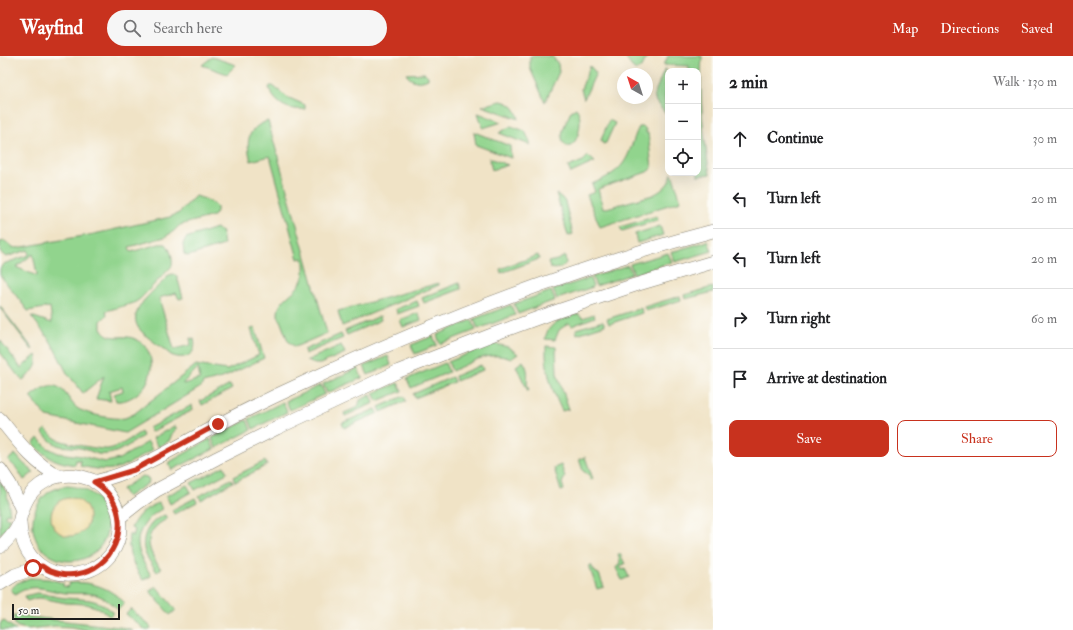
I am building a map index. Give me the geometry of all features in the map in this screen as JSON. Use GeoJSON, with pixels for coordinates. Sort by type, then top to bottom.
{"type":"FeatureCollection","features":[{"type":"Feature","properties":{"kind":"street"},"geometry":{"type":"LineString","coordinates":[[94,482],[134,470],[268,399],[456,316],[572,274],[677,240],[713,231]]}},
{"type":"Feature","properties":{"kind":"street"},"geometry":{"type":"LineString","coordinates":[[119,518],[157,490],[217,458],[399,371],[548,314],[635,285],[713,262]]}},
{"type":"Feature","properties":{"kind":"street"},"geometry":{"type":"LineString","coordinates":[[0,419],[34,458],[48,471],[59,476]]}},
{"type":"Feature","properties":{"kind":"street"},"geometry":{"type":"LineString","coordinates":[[0,469],[10,484],[21,516],[20,532],[23,542],[34,560],[58,574],[67,575],[86,572],[93,569],[106,559],[115,545],[120,528],[116,507],[104,488],[94,482],[77,476],[59,476],[49,480],[36,489],[26,501],[21,516],[9,538],[0,547]]}},
{"type":"Feature","properties":{"kind":"street"},"geometry":{"type":"LineString","coordinates":[[0,584],[24,571],[42,566]]}},
{"type":"Feature","properties":{"kind":"green space"},"geometry":{"type":"Polygon","coordinates":[[[530,56],[552,56],[558,64],[559,72],[545,102],[530,68],[530,56]]]}},
{"type":"Feature","properties":{"kind":"green space"},"geometry":{"type":"Polygon","coordinates":[[[624,56],[647,56],[642,67],[632,67],[624,56]]]}},
{"type":"Feature","properties":{"kind":"green space"},"geometry":{"type":"Polygon","coordinates":[[[668,56],[702,56],[701,71],[701,68],[689,68],[689,66],[664,65],[668,56]]]}},
{"type":"Feature","properties":{"kind":"green space"},"geometry":{"type":"Polygon","coordinates":[[[212,57],[236,65],[227,74],[202,65],[212,57]]]}},
{"type":"Feature","properties":{"kind":"green space"},"geometry":{"type":"Polygon","coordinates":[[[590,66],[596,73],[584,99],[581,89],[590,66]]]}},
{"type":"Feature","properties":{"kind":"green space"},"geometry":{"type":"Polygon","coordinates":[[[665,68],[665,113],[656,102],[654,95],[665,68]]]}},
{"type":"Feature","properties":{"kind":"green space"},"geometry":{"type":"Polygon","coordinates":[[[425,73],[428,76],[428,79],[422,81],[410,79],[406,74],[425,73]]]}},
{"type":"Feature","properties":{"kind":"green space"},"geometry":{"type":"Polygon","coordinates":[[[270,86],[273,86],[287,97],[305,105],[305,109],[293,109],[283,105],[272,94],[269,88],[270,86]]]}},
{"type":"Feature","properties":{"kind":"green space"},"geometry":{"type":"Polygon","coordinates":[[[701,86],[705,145],[710,174],[701,176],[701,86]]]}},
{"type":"Feature","properties":{"kind":"green space"},"geometry":{"type":"Polygon","coordinates":[[[501,101],[508,103],[513,107],[519,119],[482,106],[501,101]]]}},
{"type":"Feature","properties":{"kind":"green space"},"geometry":{"type":"Polygon","coordinates":[[[576,108],[580,121],[579,131],[573,144],[571,146],[567,146],[562,140],[563,130],[571,111],[576,108]]]}},
{"type":"Feature","properties":{"kind":"green space"},"geometry":{"type":"Polygon","coordinates":[[[478,113],[502,122],[483,128],[478,113]]]}},
{"type":"Feature","properties":{"kind":"green space"},"geometry":{"type":"Polygon","coordinates":[[[609,120],[615,123],[606,143],[603,144],[601,140],[609,120]]]}},
{"type":"Feature","properties":{"kind":"green space"},"geometry":{"type":"Polygon","coordinates":[[[268,121],[327,333],[295,347],[288,341],[278,315],[279,307],[298,286],[302,279],[304,270],[303,258],[298,259],[270,156],[251,161],[248,148],[249,137],[252,132],[255,128],[268,121]]]}},
{"type":"Feature","properties":{"kind":"green space"},"geometry":{"type":"Polygon","coordinates":[[[511,126],[525,131],[530,145],[499,133],[511,126]]]}},
{"type":"Feature","properties":{"kind":"green space"},"geometry":{"type":"Polygon","coordinates":[[[639,127],[644,127],[646,133],[648,133],[652,168],[647,172],[598,189],[603,209],[653,195],[666,186],[671,176],[673,176],[681,201],[600,227],[587,195],[595,192],[592,184],[615,172],[624,163],[639,127]]]}},
{"type":"Feature","properties":{"kind":"green space"},"geometry":{"type":"Polygon","coordinates":[[[474,132],[510,146],[511,158],[476,145],[474,132]]]}},
{"type":"Feature","properties":{"kind":"green space"},"geometry":{"type":"Polygon","coordinates":[[[588,156],[595,162],[571,173],[568,167],[583,161],[588,156]]]}},
{"type":"Feature","properties":{"kind":"green space"},"geometry":{"type":"Polygon","coordinates":[[[489,158],[508,165],[492,170],[489,158]]]}},
{"type":"Feature","properties":{"kind":"green space"},"geometry":{"type":"Polygon","coordinates":[[[556,193],[565,202],[573,234],[568,236],[556,193]]]}},
{"type":"Feature","properties":{"kind":"green space"},"geometry":{"type":"Polygon","coordinates":[[[195,196],[207,200],[217,207],[217,212],[213,216],[180,225],[165,237],[129,247],[131,252],[159,244],[166,244],[171,255],[172,266],[140,299],[134,303],[106,311],[107,315],[101,321],[101,328],[110,336],[134,338],[143,344],[149,353],[151,363],[149,379],[141,391],[136,395],[122,401],[116,401],[114,394],[123,391],[122,387],[109,391],[111,401],[96,399],[104,376],[83,393],[67,373],[51,342],[31,316],[52,323],[50,307],[28,311],[0,275],[0,269],[3,264],[29,255],[28,250],[6,257],[0,252],[0,242],[5,241],[12,247],[17,248],[94,234],[170,217],[179,213],[195,196]],[[33,254],[16,267],[37,276],[33,254]]]}},
{"type":"Feature","properties":{"kind":"green space"},"geometry":{"type":"Polygon","coordinates":[[[657,216],[658,220],[622,231],[620,227],[657,216]]]}},
{"type":"Feature","properties":{"kind":"green space"},"geometry":{"type":"Polygon","coordinates":[[[660,226],[663,235],[637,243],[635,234],[660,226]]]}},
{"type":"Feature","properties":{"kind":"green space"},"geometry":{"type":"Polygon","coordinates":[[[216,228],[222,232],[224,245],[188,256],[184,254],[183,244],[186,238],[216,228]]]}},
{"type":"Feature","properties":{"kind":"green space"},"geometry":{"type":"Polygon","coordinates":[[[708,241],[712,251],[675,262],[671,252],[708,241]]]}},
{"type":"Feature","properties":{"kind":"green space"},"geometry":{"type":"Polygon","coordinates":[[[668,253],[672,262],[634,274],[630,264],[668,253]]]}},
{"type":"Feature","properties":{"kind":"green space"},"geometry":{"type":"Polygon","coordinates":[[[538,255],[539,259],[501,273],[500,269],[538,255]]]}},
{"type":"Feature","properties":{"kind":"green space"},"geometry":{"type":"Polygon","coordinates":[[[565,256],[566,263],[563,266],[557,269],[550,268],[548,262],[565,256]]]}},
{"type":"Feature","properties":{"kind":"green space"},"geometry":{"type":"Polygon","coordinates":[[[628,265],[632,274],[596,286],[592,277],[628,265]]]}},
{"type":"Feature","properties":{"kind":"green space"},"geometry":{"type":"Polygon","coordinates":[[[173,274],[177,276],[183,298],[179,299],[176,293],[159,298],[174,349],[191,345],[190,338],[194,339],[195,345],[192,353],[185,357],[176,357],[171,355],[145,335],[137,324],[136,317],[138,309],[143,302],[169,275],[173,274]]]}},
{"type":"Feature","properties":{"kind":"green space"},"geometry":{"type":"Polygon","coordinates":[[[590,278],[593,287],[557,299],[553,290],[590,278]]]}},
{"type":"Feature","properties":{"kind":"green space"},"geometry":{"type":"Polygon","coordinates":[[[439,283],[439,285],[342,326],[338,311],[439,283]]]}},
{"type":"Feature","properties":{"kind":"green space"},"geometry":{"type":"Polygon","coordinates":[[[459,283],[461,289],[424,303],[422,298],[459,283]]]}},
{"type":"Feature","properties":{"kind":"green space"},"geometry":{"type":"Polygon","coordinates":[[[713,287],[713,292],[685,299],[684,295],[713,287]]]}},
{"type":"Feature","properties":{"kind":"green space"},"geometry":{"type":"Polygon","coordinates":[[[551,291],[555,300],[518,314],[514,304],[551,291]]]}},
{"type":"Feature","properties":{"kind":"green space"},"geometry":{"type":"Polygon","coordinates":[[[680,296],[681,300],[646,311],[644,307],[680,296]]]}},
{"type":"Feature","properties":{"kind":"green space"},"geometry":{"type":"Polygon","coordinates":[[[417,301],[419,306],[397,314],[396,309],[417,301]]]}},
{"type":"Feature","properties":{"kind":"green space"},"geometry":{"type":"Polygon","coordinates":[[[511,305],[515,315],[478,329],[474,319],[511,305]]]}},
{"type":"Feature","properties":{"kind":"green space"},"geometry":{"type":"Polygon","coordinates":[[[0,306],[33,349],[32,350],[0,308],[0,306]]]}},
{"type":"Feature","properties":{"kind":"green space"},"geometry":{"type":"Polygon","coordinates":[[[641,308],[642,313],[609,324],[607,319],[641,308]]]}},
{"type":"Feature","properties":{"kind":"green space"},"geometry":{"type":"Polygon","coordinates":[[[418,313],[421,320],[403,327],[400,320],[418,313]]]}},
{"type":"Feature","properties":{"kind":"green space"},"geometry":{"type":"Polygon","coordinates":[[[578,314],[583,318],[594,314],[595,317],[572,326],[569,323],[559,330],[555,340],[545,339],[549,329],[553,325],[578,314]]]}},
{"type":"Feature","properties":{"kind":"green space"},"geometry":{"type":"Polygon","coordinates":[[[380,316],[381,320],[347,335],[345,331],[380,316]]]}},
{"type":"Feature","properties":{"kind":"green space"},"geometry":{"type":"Polygon","coordinates":[[[472,320],[476,330],[440,344],[437,335],[472,320]]]}},
{"type":"Feature","properties":{"kind":"green space"},"geometry":{"type":"Polygon","coordinates":[[[603,321],[605,325],[577,334],[576,329],[603,321]]]}},
{"type":"Feature","properties":{"kind":"green space"},"geometry":{"type":"Polygon","coordinates":[[[255,328],[264,358],[225,377],[203,383],[201,387],[125,433],[47,417],[30,397],[43,388],[48,386],[56,386],[65,393],[77,408],[81,410],[108,417],[125,418],[134,414],[196,365],[227,370],[259,355],[251,329],[255,328]],[[198,368],[183,384],[200,379],[198,368]]]}},
{"type":"Feature","properties":{"kind":"green space"},"geometry":{"type":"Polygon","coordinates":[[[341,334],[343,338],[305,354],[304,350],[341,334]]]}},
{"type":"Feature","properties":{"kind":"green space"},"geometry":{"type":"Polygon","coordinates":[[[433,336],[437,345],[415,354],[411,345],[433,336]]]}},
{"type":"Feature","properties":{"kind":"green space"},"geometry":{"type":"Polygon","coordinates":[[[0,340],[21,368],[36,355],[36,366],[23,380],[18,376],[0,352],[0,340]]]}},
{"type":"Feature","properties":{"kind":"green space"},"geometry":{"type":"Polygon","coordinates":[[[496,344],[508,347],[518,354],[511,359],[488,356],[452,371],[448,362],[484,347],[496,344]]]}},
{"type":"Feature","properties":{"kind":"green space"},"geometry":{"type":"Polygon","coordinates":[[[341,345],[345,353],[320,364],[306,361],[341,345]]]}},
{"type":"Feature","properties":{"kind":"green space"},"geometry":{"type":"Polygon","coordinates":[[[546,346],[556,347],[557,374],[569,409],[562,411],[552,388],[548,372],[546,346]]]}},
{"type":"Feature","properties":{"kind":"green space"},"geometry":{"type":"Polygon","coordinates":[[[388,356],[391,365],[368,375],[364,366],[388,356]]]}},
{"type":"Feature","properties":{"kind":"green space"},"geometry":{"type":"Polygon","coordinates":[[[523,361],[528,373],[528,391],[516,366],[523,361]]]}},
{"type":"Feature","properties":{"kind":"green space"},"geometry":{"type":"Polygon","coordinates":[[[445,363],[449,372],[411,388],[407,379],[445,363]]]}},
{"type":"Feature","properties":{"kind":"green space"},"geometry":{"type":"Polygon","coordinates":[[[481,365],[483,370],[456,381],[455,376],[481,365]]]}},
{"type":"Feature","properties":{"kind":"green space"},"geometry":{"type":"Polygon","coordinates":[[[358,368],[362,378],[327,393],[323,384],[358,368]]]}},
{"type":"Feature","properties":{"kind":"green space"},"geometry":{"type":"Polygon","coordinates":[[[452,377],[454,382],[415,398],[413,394],[452,377]]]}},
{"type":"Feature","properties":{"kind":"green space"},"geometry":{"type":"Polygon","coordinates":[[[398,383],[402,391],[377,401],[373,393],[398,383]]]}},
{"type":"Feature","properties":{"kind":"green space"},"geometry":{"type":"Polygon","coordinates":[[[230,385],[232,389],[202,405],[200,401],[230,385]]]}},
{"type":"Feature","properties":{"kind":"green space"},"geometry":{"type":"Polygon","coordinates":[[[321,385],[325,394],[290,410],[286,401],[321,385]]]}},
{"type":"Feature","properties":{"kind":"green space"},"geometry":{"type":"Polygon","coordinates":[[[371,395],[374,403],[345,416],[344,413],[358,407],[360,400],[371,395]]]}},
{"type":"Feature","properties":{"kind":"green space"},"geometry":{"type":"Polygon","coordinates":[[[404,396],[406,401],[381,412],[379,407],[404,396]]]}},
{"type":"Feature","properties":{"kind":"green space"},"geometry":{"type":"Polygon","coordinates":[[[283,402],[287,412],[253,429],[249,419],[283,402]]]}},
{"type":"Feature","properties":{"kind":"green space"},"geometry":{"type":"Polygon","coordinates":[[[192,405],[193,410],[151,432],[149,428],[192,405]]]}},
{"type":"Feature","properties":{"kind":"green space"},"geometry":{"type":"Polygon","coordinates":[[[376,409],[378,413],[344,428],[342,423],[376,409]]]}},
{"type":"Feature","properties":{"kind":"green space"},"geometry":{"type":"Polygon","coordinates":[[[247,420],[251,430],[216,448],[212,438],[247,420]]]}},
{"type":"Feature","properties":{"kind":"green space"},"geometry":{"type":"Polygon","coordinates":[[[174,426],[176,427],[176,430],[173,432],[169,441],[158,447],[153,438],[174,426]]]}},
{"type":"Feature","properties":{"kind":"green space"},"geometry":{"type":"Polygon","coordinates":[[[46,429],[54,437],[61,441],[104,449],[117,446],[141,432],[143,436],[116,452],[110,454],[98,454],[82,448],[59,446],[52,442],[42,432],[46,429]]]}},
{"type":"Feature","properties":{"kind":"green space"},"geometry":{"type":"Polygon","coordinates":[[[38,438],[48,448],[58,453],[81,456],[106,462],[119,459],[148,442],[152,450],[118,468],[92,468],[80,466],[81,461],[76,460],[75,465],[52,459],[33,444],[38,438]]]}},
{"type":"Feature","properties":{"kind":"green space"},"geometry":{"type":"Polygon","coordinates":[[[210,439],[214,449],[172,470],[168,463],[210,439]]]}},
{"type":"Feature","properties":{"kind":"green space"},"geometry":{"type":"Polygon","coordinates":[[[15,454],[34,472],[24,480],[17,469],[8,460],[15,454]]]}},
{"type":"Feature","properties":{"kind":"green space"},"geometry":{"type":"Polygon","coordinates":[[[585,457],[593,479],[591,480],[589,475],[583,471],[579,459],[585,457]]]}},
{"type":"Feature","properties":{"kind":"green space"},"geometry":{"type":"Polygon","coordinates":[[[265,461],[267,465],[235,482],[233,477],[265,461]]]}},
{"type":"Feature","properties":{"kind":"green space"},"geometry":{"type":"Polygon","coordinates":[[[561,465],[565,477],[562,483],[564,490],[561,491],[554,468],[561,465]]]}},
{"type":"Feature","properties":{"kind":"green space"},"geometry":{"type":"Polygon","coordinates":[[[224,466],[227,473],[195,490],[191,483],[224,466]]]}},
{"type":"Feature","properties":{"kind":"green space"},"geometry":{"type":"Polygon","coordinates":[[[142,476],[147,477],[149,481],[148,483],[127,497],[122,489],[142,476]]]}},
{"type":"Feature","properties":{"kind":"green space"},"geometry":{"type":"Polygon","coordinates":[[[231,479],[233,482],[201,500],[199,496],[231,479]]]}},
{"type":"Feature","properties":{"kind":"green space"},"geometry":{"type":"Polygon","coordinates":[[[0,481],[7,493],[10,514],[6,513],[5,517],[10,518],[5,529],[0,535],[0,481]]]}},
{"type":"Feature","properties":{"kind":"green space"},"geometry":{"type":"Polygon","coordinates":[[[187,485],[191,492],[170,504],[166,496],[187,485]]]}},
{"type":"Feature","properties":{"kind":"green space"},"geometry":{"type":"Polygon","coordinates":[[[66,486],[85,490],[98,499],[105,511],[108,524],[105,538],[98,550],[86,558],[69,561],[54,558],[42,549],[34,535],[33,527],[35,511],[43,497],[57,488],[66,486]],[[67,499],[52,511],[53,524],[61,534],[88,524],[88,514],[86,509],[80,503],[72,499],[67,499]]]}},
{"type":"Feature","properties":{"kind":"green space"},"geometry":{"type":"Polygon","coordinates":[[[195,498],[197,502],[174,514],[172,510],[195,498]]]}},
{"type":"Feature","properties":{"kind":"green space"},"geometry":{"type":"Polygon","coordinates":[[[159,503],[162,509],[147,521],[140,531],[138,544],[140,554],[151,576],[143,580],[136,569],[130,553],[129,534],[133,536],[135,530],[131,528],[136,519],[150,507],[159,503]]]}},
{"type":"Feature","properties":{"kind":"green space"},"geometry":{"type":"Polygon","coordinates":[[[165,515],[167,519],[153,530],[149,542],[152,555],[161,569],[157,572],[145,553],[144,541],[150,525],[165,515]]]}},
{"type":"Feature","properties":{"kind":"green space"},"geometry":{"type":"Polygon","coordinates":[[[618,554],[620,554],[625,564],[620,566],[622,570],[625,569],[629,577],[622,580],[616,568],[620,562],[618,554]]]}},
{"type":"Feature","properties":{"kind":"green space"},"geometry":{"type":"Polygon","coordinates":[[[591,565],[595,572],[599,574],[604,587],[597,589],[589,566],[591,565]]]}},
{"type":"Feature","properties":{"kind":"green space"},"geometry":{"type":"Polygon","coordinates":[[[30,578],[49,579],[63,583],[63,586],[68,587],[69,583],[92,584],[113,593],[125,603],[118,610],[108,601],[97,595],[86,593],[66,593],[40,588],[28,588],[15,595],[11,589],[17,583],[30,578]]]}},
{"type":"Feature","properties":{"kind":"green space"},"geometry":{"type":"Polygon","coordinates":[[[156,586],[176,610],[170,615],[150,591],[156,586]]]}},
{"type":"Feature","properties":{"kind":"green space"},"geometry":{"type":"Polygon","coordinates":[[[37,593],[61,598],[91,600],[102,604],[114,613],[109,616],[99,608],[86,604],[66,603],[41,598],[27,601],[25,596],[37,593]]]}},
{"type":"Feature","properties":{"kind":"green space"},"geometry":{"type":"Polygon","coordinates":[[[131,609],[151,627],[149,630],[145,630],[126,614],[131,609]]]}},
{"type":"Feature","properties":{"kind":"green space"},"geometry":{"type":"Polygon","coordinates":[[[13,615],[127,628],[133,630],[85,630],[73,627],[55,626],[27,629],[15,625],[13,615]]]}},
{"type":"Feature","properties":{"kind":"green space"},"geometry":{"type":"Polygon","coordinates":[[[3,620],[17,630],[0,630],[0,624],[3,620]]]}},
{"type":"Feature","properties":{"kind":"sand"},"geometry":{"type":"Polygon","coordinates":[[[70,498],[83,504],[89,517],[83,530],[70,536],[57,530],[51,517],[57,504],[70,498]]]}},
{"type":"Feature","properties":{"kind":"route"},"geometry":{"type":"LineString","coordinates":[[33,568],[42,566],[49,571],[67,575],[86,572],[100,564],[106,559],[115,545],[120,528],[116,507],[111,497],[104,488],[94,482],[134,470],[218,424]]}}]}
